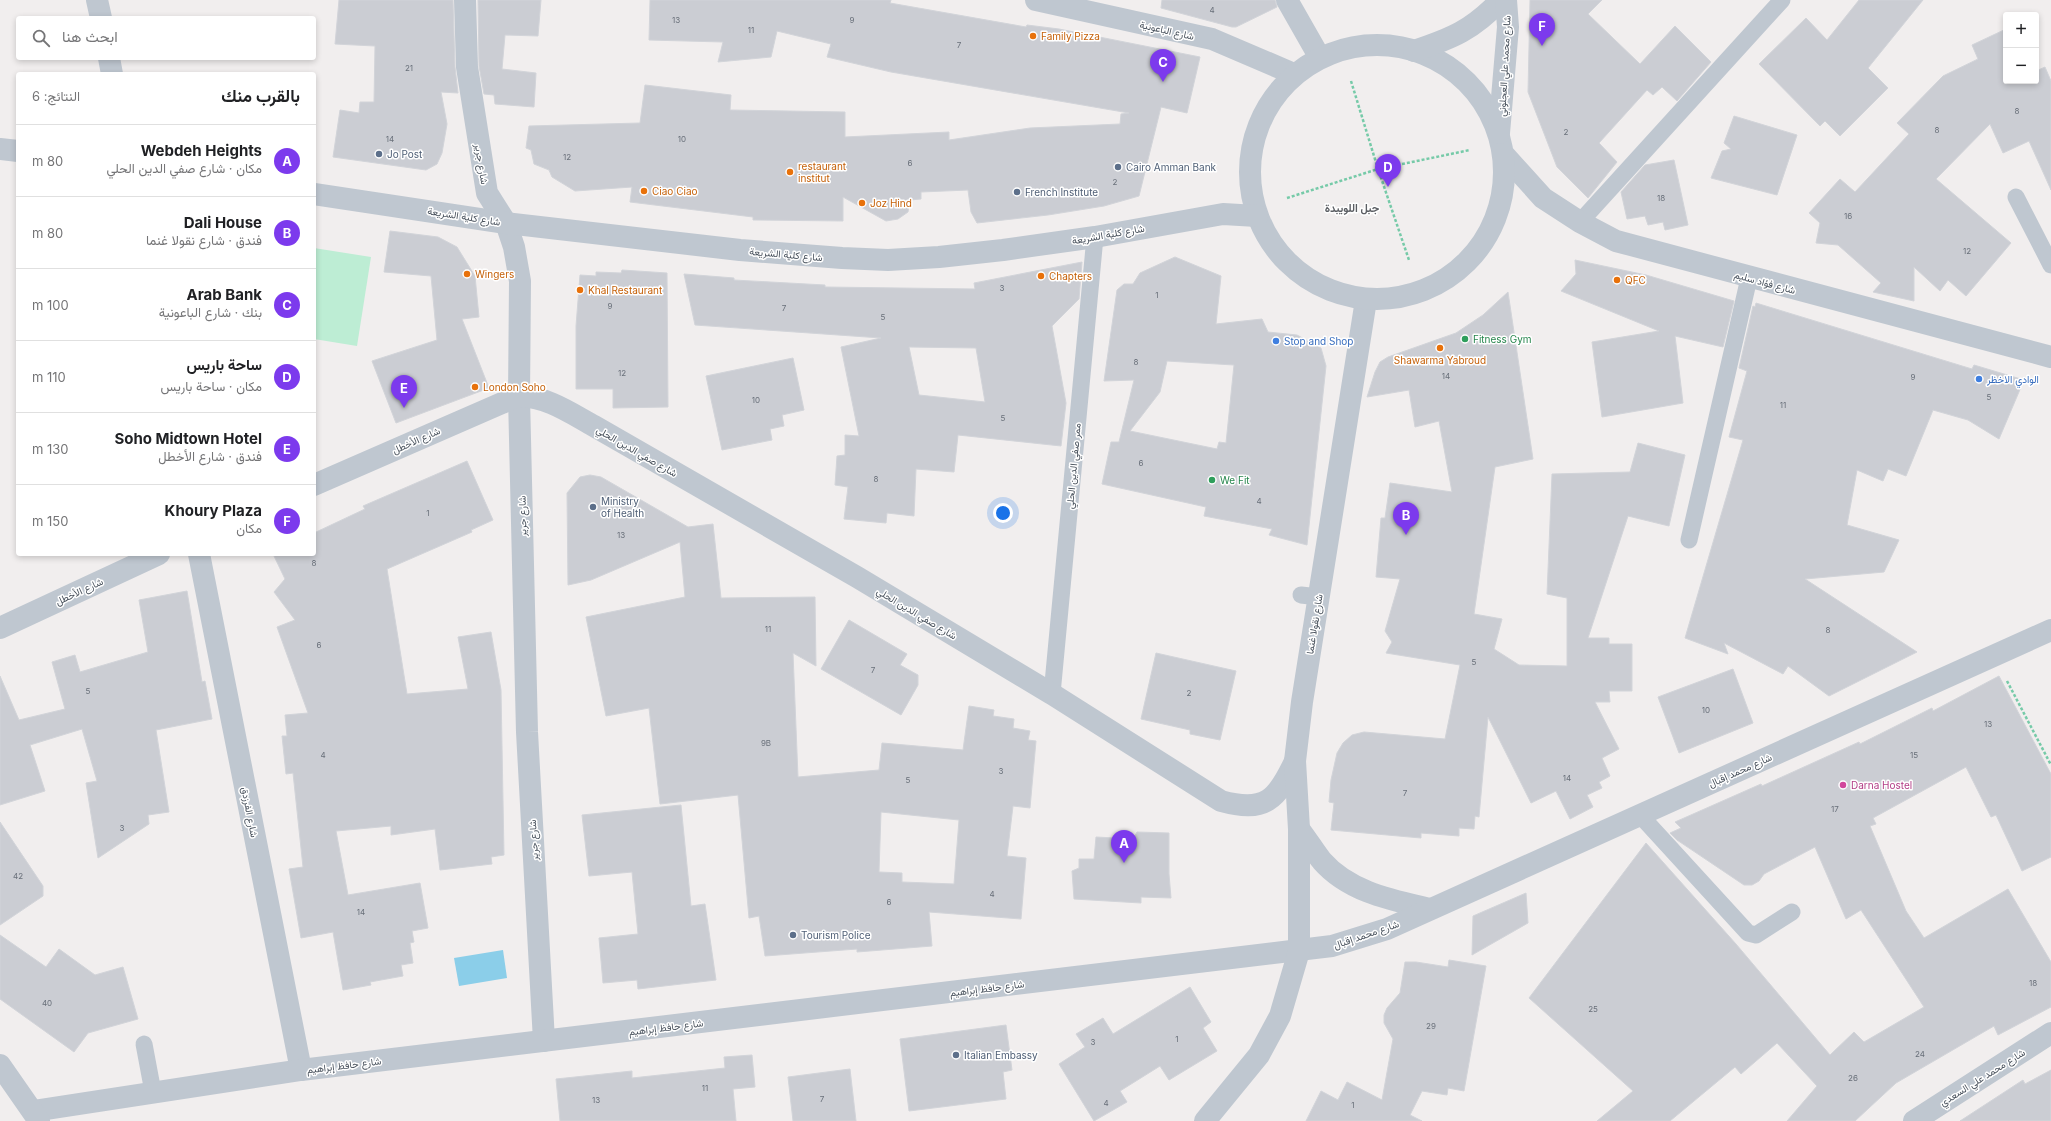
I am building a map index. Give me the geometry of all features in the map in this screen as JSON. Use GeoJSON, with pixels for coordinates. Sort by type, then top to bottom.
{"type":"FeatureCollection","features":[{"type":"Feature","properties":{"kind":"street"},"geometry":{"type":"LineString","coordinates":[[97,0],[100,16]]}},
{"type":"Feature","properties":{"kind":"street","name":"شارع جرير"},"geometry":{"type":"LineString","coordinates":[[465,0],[467,67],[487,193],[506,223],[514,247],[520,281],[519,397],[527,732],[544,1041]]}},
{"type":"Feature","properties":{"kind":"street","name":"شارع الباعونية"},"geometry":{"type":"LineString","coordinates":[[1036,0],[1212,40],[1294,74]]}},
{"type":"Feature","properties":{"kind":"street"},"geometry":{"type":"LineString","coordinates":[[1287,0],[1320,58]]}},
{"type":"Feature","properties":{"kind":"street","name":"شارع محمد علي العجلوني"},"geometry":{"type":"LineString","coordinates":[[1414,51],[1447,40],[1470,28],[1501,0]]}},
{"type":"Feature","properties":{"kind":"street","name":"شارع محمد علي العجلوني"},"geometry":{"type":"LineString","coordinates":[[1499,133],[1508,27],[1506,0]]}},
{"type":"Feature","properties":{"kind":"street"},"geometry":{"type":"LineString","coordinates":[[1392,45],[1428,55],[1460,75],[1486,104],[1499,133],[1504,156],[1502,200],[1486,240],[1457,272],[1419,293],[1366,300],[1340,295],[1306,280],[1278,256],[1257,216],[1250,183],[1251,143],[1267,105],[1294,74],[1320,58],[1355,46],[1392,45]]}},
{"type":"Feature","properties":{"kind":"street"},"geometry":{"type":"LineString","coordinates":[[108,60],[112,72]]}},
{"type":"Feature","properties":{"kind":"street"},"geometry":{"type":"LineString","coordinates":[[0,149],[16,151]]}},
{"type":"Feature","properties":{"kind":"street","name":"شارع فؤاد سليم"},"geometry":{"type":"LineString","coordinates":[[1504,156],[1543,198],[1580,222],[1616,241],[1749,278],[2051,357]]}},
{"type":"Feature","properties":{"kind":"street","name":"شارع كلية الشريعة"},"geometry":{"type":"LineString","coordinates":[[316,194],[506,223],[740,250],[888,260],[939,257],[1095,237],[1223,214],[1257,216]]}},
{"type":"Feature","properties":{"kind":"street","name":"شارع نقولا غنما"},"geometry":{"type":"LineString","coordinates":[[1205,1121],[1259,1055],[1280,1016],[1299,951],[1299,829],[1295,762],[1302,702],[1310,596],[1366,300]]}},
{"type":"Feature","properties":{"kind":"street","name":"شارع الأخطل"},"geometry":{"type":"LineString","coordinates":[[316,484],[519,397]]}},
{"type":"Feature","properties":{"kind":"street","name":"شارع صفي الدين الحلي"},"geometry":{"type":"LineString","coordinates":[[519,397],[538,399],[560,408],[594,426],[851,573],[1052,694],[1221,801],[1240,806],[1257,806],[1269,799],[1284,784],[1295,762]]}},
{"type":"Feature","properties":{"kind":"street","name":"شارع الأخطل"},"geometry":{"type":"LineString","coordinates":[[0,628],[155,556]]}},
{"type":"Feature","properties":{"kind":"street","name":"شارع الفرزدق"},"geometry":{"type":"LineString","coordinates":[[199,556],[301,1070]]}},
{"type":"Feature","properties":{"kind":"street","name":"شارع محمد إقبال"},"geometry":{"type":"LineString","coordinates":[[1299,951],[1332,946],[1387,929],[2051,630]]}},
{"type":"Feature","properties":{"kind":"street"},"geometry":{"type":"LineString","coordinates":[[1299,829],[1323,862],[1359,888],[1381,898],[1430,909]]}},
{"type":"Feature","properties":{"kind":"street","name":"شارع حافظ إبراهيم"},"geometry":{"type":"LineString","coordinates":[[36,1116],[153,1092],[301,1070],[1299,951]]}},
{"type":"Feature","properties":{"kind":"street","name":"شارع محمد علي السعدي"},"geometry":{"type":"LineString","coordinates":[[1914,1121],[2051,1033]]}},
{"type":"Feature","properties":{"kind":"street"},"geometry":{"type":"LineString","coordinates":[[0,1065],[36,1116]]}},
{"type":"Feature","properties":{"kind":"lane"},"geometry":{"type":"LineString","coordinates":[[1580,222],[1782,0]]}},
{"type":"Feature","properties":{"kind":"lane"},"geometry":{"type":"LineString","coordinates":[[2016,197],[2051,265]]}},
{"type":"Feature","properties":{"kind":"lane","name":"ممر صفي الدين الحلي"},"geometry":{"type":"LineString","coordinates":[[1052,694],[1095,237]]}},
{"type":"Feature","properties":{"kind":"lane"},"geometry":{"type":"LineString","coordinates":[[1690,540],[1749,278]]}},
{"type":"Feature","properties":{"kind":"lane"},"geometry":{"type":"LineString","coordinates":[[1640,815],[1748,933],[1756,935],[1792,912]]}},
{"type":"Feature","properties":{"kind":"lane"},"geometry":{"type":"LineString","coordinates":[[144,1044],[153,1092]]}},
{"type":"Feature","properties":{"kind":"path"},"geometry":{"type":"LineString","coordinates":[[1351,81],[1378,169],[1409,260]]}},
{"type":"Feature","properties":{"kind":"path"},"geometry":{"type":"LineString","coordinates":[[1287,198],[1378,169],[1470,150]]}},
{"type":"Feature","properties":{"kind":"path"},"geometry":{"type":"LineString","coordinates":[[1994,656],[2051,765]]}},
{"type":"Feature","properties":{"kind":"green space"},"geometry":{"type":"Polygon","coordinates":[[[316,248],[371,257],[357,346],[316,339],[316,248]]]}},
{"type":"Feature","properties":{"kind":"water"},"geometry":{"type":"Polygon","coordinates":[[[503,950],[507,978],[459,986],[454,958],[503,950]]]}},
{"type":"Feature","properties":{"kind":"building"},"geometry":{"type":"Polygon","coordinates":[[[339,0],[453,0],[455,67],[458,93],[441,92],[447,124],[442,153],[437,164],[426,170],[333,157],[340,110],[359,113],[360,102],[374,102],[375,46],[335,44],[339,0]]]}},
{"type":"Feature","properties":{"kind":"building"},"geometry":{"type":"Polygon","coordinates":[[[478,0],[541,0],[538,36],[505,35],[502,69],[536,73],[534,107],[495,104],[494,95],[484,94],[479,66],[478,0]]]}},
{"type":"Feature","properties":{"kind":"building"},"geometry":{"type":"Polygon","coordinates":[[[650,0],[891,0],[890,3],[1026,27],[1027,25],[1059,29],[1200,57],[1187,113],[1161,107],[1139,196],[1104,206],[1048,215],[977,223],[971,212],[968,190],[921,192],[921,199],[910,200],[908,212],[898,219],[886,221],[843,197],[843,221],[753,220],[753,217],[630,202],[632,187],[575,191],[552,177],[549,170],[534,164],[531,150],[526,148],[529,126],[640,123],[645,85],[731,95],[730,110],[845,112],[845,137],[949,132],[949,140],[1030,128],[1120,124],[1121,114],[1129,113],[891,72],[827,57],[831,44],[777,31],[771,57],[718,62],[723,42],[649,40],[650,0]]]}},
{"type":"Feature","properties":{"kind":"building"},"geometry":{"type":"Polygon","coordinates":[[[1162,0],[1275,0],[1277,7],[1236,27],[1232,27],[1161,8],[1162,0]]]}},
{"type":"Feature","properties":{"kind":"building"},"geometry":{"type":"Polygon","coordinates":[[[1530,0],[1602,0],[1588,14],[1640,64],[1675,26],[1711,62],[1677,101],[1662,87],[1653,95],[1647,90],[1599,143],[1617,162],[1588,198],[1557,167],[1528,92],[1530,0]]]}},
{"type":"Feature","properties":{"kind":"building"},"geometry":{"type":"Polygon","coordinates":[[[1859,0],[1923,0],[1868,68],[1888,88],[1840,136],[1825,121],[1820,126],[1759,64],[1806,18],[1827,40],[1859,0]]]}},
{"type":"Feature","properties":{"kind":"building"},"geometry":{"type":"Polygon","coordinates":[[[2003,30],[2003,84],[2039,84],[2039,70],[2045,67],[2051,81],[2051,190],[2029,141],[2003,153],[1990,124],[1936,179],[2011,243],[1966,296],[1948,280],[1940,291],[1914,267],[1914,301],[1873,292],[1881,283],[1838,245],[1816,243],[1820,223],[1809,213],[1840,179],[1855,192],[1909,134],[1897,123],[1943,76],[1978,59],[1972,45],[2003,30]]]}},
{"type":"Feature","properties":{"kind":"building"},"geometry":{"type":"Polygon","coordinates":[[[1734,116],[1797,135],[1777,195],[1711,178],[1722,151],[1731,149],[1724,143],[1734,116]]]}},
{"type":"Feature","properties":{"kind":"building"},"geometry":{"type":"Polygon","coordinates":[[[1674,160],[1688,225],[1665,230],[1663,222],[1648,225],[1645,216],[1627,219],[1621,192],[1645,165],[1674,160]]]}},
{"type":"Feature","properties":{"kind":"building"},"geometry":{"type":"Polygon","coordinates":[[[390,231],[438,237],[457,247],[475,276],[479,317],[462,319],[489,388],[396,423],[372,361],[437,340],[431,276],[384,272],[390,231]]]}},
{"type":"Feature","properties":{"kind":"building"},"geometry":{"type":"Polygon","coordinates":[[[1175,257],[1221,276],[1216,324],[1262,319],[1268,332],[1297,335],[1321,348],[1326,366],[1307,545],[1269,535],[1272,529],[1204,516],[1206,507],[1102,484],[1111,442],[1119,442],[1134,380],[1104,381],[1117,290],[1124,284],[1133,284],[1140,273],[1175,257]],[[1167,361],[1160,392],[1130,431],[1217,449],[1219,442],[1226,443],[1234,365],[1167,361]]]}},
{"type":"Feature","properties":{"kind":"building"},"geometry":{"type":"Polygon","coordinates":[[[1575,260],[1646,275],[1734,301],[1723,347],[1675,336],[1683,403],[1602,417],[1592,342],[1659,331],[1561,291],[1576,274],[1575,260]]]}},
{"type":"Feature","properties":{"kind":"building"},"geometry":{"type":"Polygon","coordinates":[[[1082,262],[1079,299],[1052,326],[1066,403],[1061,446],[958,435],[954,472],[916,469],[914,516],[887,513],[886,523],[844,519],[848,487],[835,485],[837,456],[845,455],[845,435],[859,436],[841,347],[881,338],[695,325],[684,274],[734,278],[734,280],[825,285],[825,287],[975,289],[974,283],[1082,262]],[[909,347],[919,395],[985,402],[976,348],[909,347]]]}},
{"type":"Feature","properties":{"kind":"building"},"geometry":{"type":"Polygon","coordinates":[[[622,270],[667,273],[668,407],[613,408],[613,389],[576,389],[576,326],[580,275],[596,276],[596,272],[621,273],[622,270]]]}},
{"type":"Feature","properties":{"kind":"building"},"geometry":{"type":"Polygon","coordinates":[[[1508,292],[1533,459],[1495,467],[1474,614],[1502,619],[1494,649],[1519,665],[1567,666],[1567,598],[1547,594],[1552,474],[1630,472],[1638,443],[1685,455],[1669,526],[1628,516],[1588,638],[1609,638],[1609,644],[1632,644],[1632,691],[1609,691],[1610,702],[1595,702],[1619,749],[1602,758],[1610,776],[1599,782],[1602,788],[1587,795],[1593,807],[1570,819],[1556,791],[1531,803],[1488,717],[1479,817],[1475,816],[1474,829],[1459,828],[1459,836],[1421,833],[1421,838],[1331,830],[1334,803],[1329,802],[1331,780],[1337,753],[1343,743],[1352,735],[1364,732],[1445,739],[1460,665],[1386,653],[1392,642],[1385,631],[1400,579],[1376,577],[1381,518],[1385,518],[1390,483],[1452,492],[1439,421],[1415,427],[1409,390],[1367,397],[1375,372],[1380,362],[1388,357],[1456,333],[1483,315],[1508,292]]]}},
{"type":"Feature","properties":{"kind":"building"},"geometry":{"type":"Polygon","coordinates":[[[1756,303],[1972,369],[1974,365],[2024,380],[1999,439],[1968,420],[1933,410],[1906,476],[1888,469],[1883,481],[1857,470],[1847,525],[1899,540],[1884,572],[1805,579],[1917,652],[1829,696],[1788,666],[1783,674],[1724,643],[1728,654],[1685,638],[1743,440],[1729,437],[1747,371],[1739,368],[1753,306],[1755,307],[1756,303]]]}},
{"type":"Feature","properties":{"kind":"building"},"geometry":{"type":"Polygon","coordinates":[[[793,358],[804,410],[782,415],[784,426],[770,429],[772,440],[722,450],[706,376],[793,358]]]}},
{"type":"Feature","properties":{"kind":"building"},"geometry":{"type":"Polygon","coordinates":[[[467,461],[493,520],[471,530],[472,532],[387,569],[407,694],[468,689],[458,637],[491,632],[501,690],[504,855],[491,857],[492,864],[440,870],[435,829],[391,835],[391,826],[336,831],[348,895],[420,883],[428,928],[412,931],[414,942],[410,943],[413,963],[401,965],[403,976],[370,982],[371,985],[343,990],[333,932],[301,938],[289,869],[303,867],[293,773],[286,774],[282,736],[287,736],[285,715],[308,713],[277,627],[295,620],[274,592],[285,579],[274,556],[316,556],[316,532],[365,509],[363,506],[467,461]]]}},
{"type":"Feature","properties":{"kind":"building"},"geometry":{"type":"Polygon","coordinates":[[[590,475],[601,477],[688,527],[713,524],[721,598],[815,597],[816,666],[793,653],[798,777],[879,770],[882,743],[963,750],[969,706],[994,710],[993,716],[1014,719],[1013,728],[1030,731],[1028,740],[1036,741],[1030,808],[1013,806],[1007,856],[1026,858],[1021,919],[929,912],[932,946],[857,952],[857,949],[765,956],[759,916],[749,918],[738,795],[660,804],[649,708],[606,716],[586,617],[685,597],[680,542],[591,580],[568,585],[567,493],[580,477],[590,475]],[[881,812],[879,872],[902,873],[902,882],[954,884],[959,820],[881,812]]]}},
{"type":"Feature","properties":{"kind":"building"},"geometry":{"type":"Polygon","coordinates":[[[187,591],[202,682],[205,681],[212,719],[156,730],[169,812],[148,815],[149,824],[98,858],[86,783],[97,781],[82,729],[30,745],[45,791],[0,805],[0,676],[19,720],[65,709],[52,662],[75,655],[80,672],[148,652],[139,600],[187,591]]]}},
{"type":"Feature","properties":{"kind":"building"},"geometry":{"type":"Polygon","coordinates":[[[849,620],[907,654],[900,665],[918,675],[918,685],[901,715],[821,669],[849,620]]]}},
{"type":"Feature","properties":{"kind":"building"},"geometry":{"type":"Polygon","coordinates":[[[1156,653],[1236,671],[1220,740],[1190,734],[1190,730],[1141,719],[1156,653]]]}},
{"type":"Feature","properties":{"kind":"building"},"geometry":{"type":"Polygon","coordinates":[[[1733,669],[1753,723],[1679,753],[1658,697],[1733,669]]]}},
{"type":"Feature","properties":{"kind":"building"},"geometry":{"type":"Polygon","coordinates":[[[1999,676],[2051,774],[2051,857],[2022,871],[1996,815],[1991,817],[1966,767],[1873,818],[1876,824],[1870,826],[1906,911],[1924,938],[2008,889],[2051,962],[2051,1007],[1998,1035],[1994,1026],[1896,1083],[1855,1121],[1787,1121],[1817,1086],[1777,1043],[1741,1074],[1735,1067],[1670,1121],[1597,1121],[1633,1091],[1529,998],[1646,843],[1736,944],[1830,1055],[1854,1032],[1864,1042],[1924,1007],[1861,910],[1846,919],[1815,847],[1764,874],[1759,881],[1752,885],[1744,885],[1677,840],[1670,833],[1681,828],[1675,822],[1761,784],[1762,786],[1859,742],[1860,744],[1932,708],[1933,711],[1999,676]]]}},
{"type":"Feature","properties":{"kind":"building"},"geometry":{"type":"Polygon","coordinates":[[[681,805],[691,906],[705,904],[716,980],[638,989],[637,980],[603,983],[599,938],[638,934],[632,872],[589,876],[582,815],[681,805]]]}},
{"type":"Feature","properties":{"kind":"building"},"geometry":{"type":"Polygon","coordinates":[[[0,822],[43,886],[43,896],[0,925],[0,822]]]}},
{"type":"Feature","properties":{"kind":"building"},"geometry":{"type":"Polygon","coordinates":[[[1137,832],[1169,833],[1169,874],[1171,898],[1141,897],[1141,903],[1074,899],[1072,871],[1079,868],[1079,859],[1094,859],[1096,837],[1133,839],[1137,832]]]}},
{"type":"Feature","properties":{"kind":"building"},"geometry":{"type":"Polygon","coordinates":[[[1526,893],[1528,923],[1472,955],[1473,916],[1526,893]]]}},
{"type":"Feature","properties":{"kind":"building"},"geometry":{"type":"Polygon","coordinates":[[[0,935],[46,967],[59,949],[95,975],[123,967],[138,1019],[88,1033],[74,1052],[0,999],[0,935]]]}},
{"type":"Feature","properties":{"kind":"building"},"geometry":{"type":"Polygon","coordinates":[[[1449,960],[1486,966],[1464,1091],[1448,1088],[1447,1095],[1422,1091],[1410,1115],[1422,1121],[1306,1121],[1321,1091],[1338,1100],[1347,1082],[1382,1100],[1393,1039],[1384,1023],[1384,1015],[1387,1008],[1400,993],[1405,962],[1416,962],[1448,967],[1449,960]]]}},
{"type":"Feature","properties":{"kind":"building"},"geometry":{"type":"Polygon","coordinates":[[[1190,987],[1211,1022],[1203,1028],[1217,1051],[1169,1080],[1160,1066],[1120,1091],[1127,1102],[1094,1121],[1059,1064],[1085,1047],[1076,1034],[1103,1018],[1113,1034],[1190,987]]]}},
{"type":"Feature","properties":{"kind":"building","name":"Italian Embassy"},"geometry":{"type":"Polygon","coordinates":[[[1006,1025],[1012,1070],[1003,1072],[1006,1099],[909,1111],[900,1039],[1006,1025]]]}},
{"type":"Feature","properties":{"kind":"building"},"geometry":{"type":"Polygon","coordinates":[[[752,1055],[755,1087],[733,1089],[736,1121],[560,1121],[556,1079],[632,1071],[632,1078],[725,1068],[724,1057],[752,1055]]]}},
{"type":"Feature","properties":{"kind":"building"},"geometry":{"type":"Polygon","coordinates":[[[850,1069],[856,1121],[793,1121],[788,1077],[850,1069]]]}},
{"type":"Feature","properties":{"kind":"building"},"geometry":{"type":"Polygon","coordinates":[[[2051,1070],[2051,1121],[1960,1121],[2023,1080],[2025,1084],[2051,1070]]]}},
{"type":"Feature","properties":{"kind":"place","name":"Family Pizza"},"geometry":{"type":"Point","coordinates":[1033,36]}},
{"type":"Feature","properties":{"kind":"place","name":"Khoury Plaza"},"geometry":{"type":"Point","coordinates":[1542,46]}},
{"type":"Feature","properties":{"kind":"place","name":"Arab Bank"},"geometry":{"type":"Point","coordinates":[1163,82]}},
{"type":"Feature","properties":{"kind":"place","name":"Jo Post"},"geometry":{"type":"Point","coordinates":[379,154]}},
{"type":"Feature","properties":{"kind":"place","name":"Cairo Amman Bank"},"geometry":{"type":"Point","coordinates":[1118,167]}},
{"type":"Feature","properties":{"kind":"place","name":"restaurant institut"},"geometry":{"type":"Point","coordinates":[790,172]}},
{"type":"Feature","properties":{"kind":"place","name":"ساحة باريس"},"geometry":{"type":"Point","coordinates":[1388,187]}},
{"type":"Feature","properties":{"kind":"place","name":"Ciao Ciao"},"geometry":{"type":"Point","coordinates":[644,191]}},
{"type":"Feature","properties":{"kind":"place","name":"French Institute"},"geometry":{"type":"Point","coordinates":[1017,192]}},
{"type":"Feature","properties":{"kind":"place","name":"Joz Hind"},"geometry":{"type":"Point","coordinates":[862,203]}},
{"type":"Feature","properties":{"kind":"place","name":"Wingers"},"geometry":{"type":"Point","coordinates":[467,274]}},
{"type":"Feature","properties":{"kind":"place","name":"Chapters"},"geometry":{"type":"Point","coordinates":[1041,276]}},
{"type":"Feature","properties":{"kind":"place","name":"QFC"},"geometry":{"type":"Point","coordinates":[1617,280]}},
{"type":"Feature","properties":{"kind":"place","name":"Khal Restaurant"},"geometry":{"type":"Point","coordinates":[580,290]}},
{"type":"Feature","properties":{"kind":"place","name":"Fitness Gym"},"geometry":{"type":"Point","coordinates":[1465,339]}},
{"type":"Feature","properties":{"kind":"place","name":"Stop and Shop"},"geometry":{"type":"Point","coordinates":[1276,341]}},
{"type":"Feature","properties":{"kind":"place","name":"Shawarma Yabroud"},"geometry":{"type":"Point","coordinates":[1440,348]}},
{"type":"Feature","properties":{"kind":"place","name":"الوادي الاخظر"},"geometry":{"type":"Point","coordinates":[1979,379]}},
{"type":"Feature","properties":{"kind":"place","name":"London Soho"},"geometry":{"type":"Point","coordinates":[475,387]}},
{"type":"Feature","properties":{"kind":"place","name":"Soho Midtown Hotel"},"geometry":{"type":"Point","coordinates":[404,408]}},
{"type":"Feature","properties":{"kind":"place","name":"We Fit"},"geometry":{"type":"Point","coordinates":[1212,480]}},
{"type":"Feature","properties":{"kind":"place","name":"Ministry of Health"},"geometry":{"type":"Point","coordinates":[593,507]}},
{"type":"Feature","properties":{"kind":"place","name":"Dali House"},"geometry":{"type":"Point","coordinates":[1406,535]}},
{"type":"Feature","properties":{"kind":"place","name":"Darna Hostel"},"geometry":{"type":"Point","coordinates":[1843,785]}},
{"type":"Feature","properties":{"kind":"place","name":"Webdeh Heights"},"geometry":{"type":"Point","coordinates":[1124,863]}},
{"type":"Feature","properties":{"kind":"place","name":"Tourism Police"},"geometry":{"type":"Point","coordinates":[793,935]}},
{"type":"Feature","properties":{"kind":"place","name":"Italian Embassy"},"geometry":{"type":"Point","coordinates":[956,1055]}},
{"type":"Feature","properties":{"kind":"district","name":"جبل اللويبدة"},"geometry":{"type":"Point","coordinates":[1352,208]}}]}
